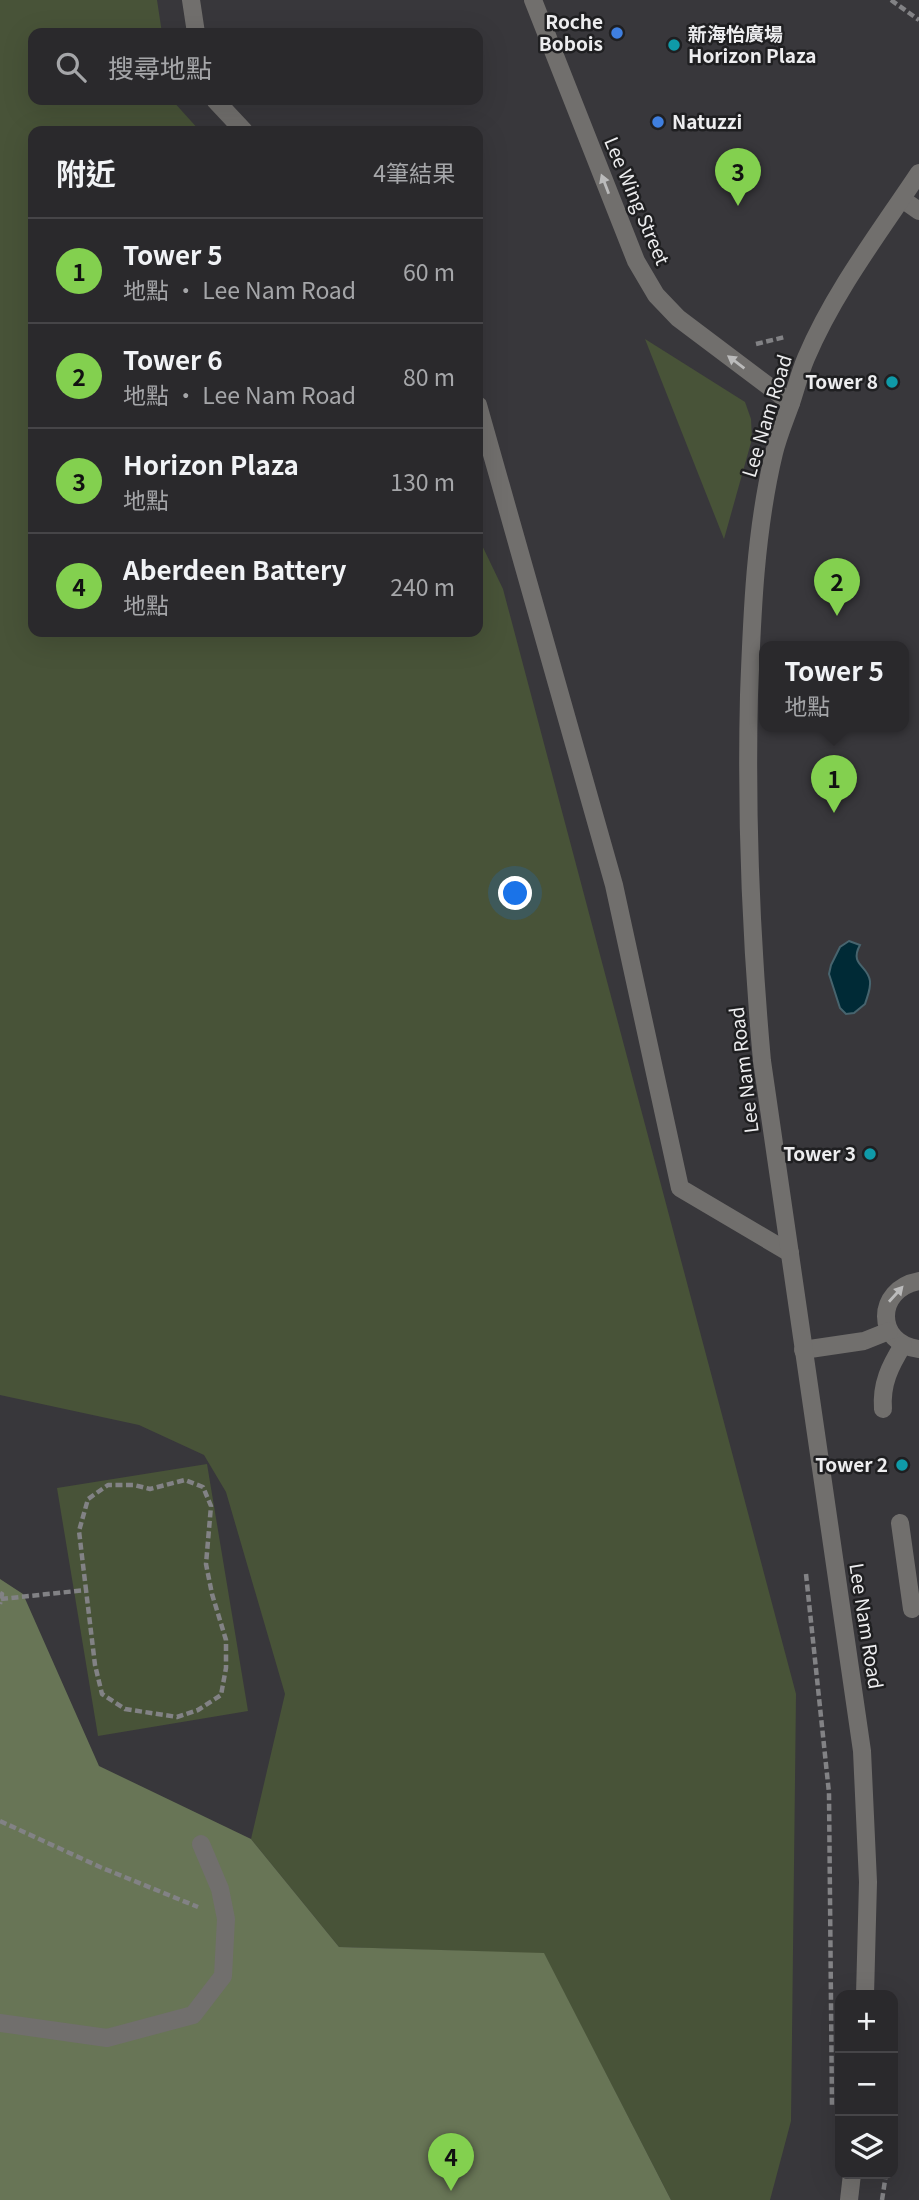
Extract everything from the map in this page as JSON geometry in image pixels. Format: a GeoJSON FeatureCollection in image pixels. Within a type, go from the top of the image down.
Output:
{"type":"FeatureCollection","features":[{"type":"Feature","properties":{"kind":"street"},"geometry":{"type":"LineString","coordinates":[[191,0],[195,28]]}},
{"type":"Feature","properties":{"kind":"street","name":"Lee Wing Street"},"geometry":{"type":"LineString","coordinates":[[533,0],[636,261],[656,295],[678,318],[791,403]]}},
{"type":"Feature","properties":{"kind":"street"},"geometry":{"type":"LineString","coordinates":[[220,105],[239,126]]}},
{"type":"Feature","properties":{"kind":"street","name":"Lee Nam Road"},"geometry":{"type":"LineString","coordinates":[[865,1990],[868,1882],[862,1751],[760,1048],[749,882],[748,754],[751,651],[764,499],[775,450],[804,360],[823,319],[919,173]]}},
{"type":"Feature","properties":{"kind":"street"},"geometry":{"type":"LineString","coordinates":[[902,199],[919,211]]}},
{"type":"Feature","properties":{"kind":"street"},"geometry":{"type":"LineString","coordinates":[[483,423],[614,885],[680,1188],[790,1253]]}},
{"type":"Feature","properties":{"kind":"street"},"geometry":{"type":"LineString","coordinates":[[883,1409],[884,1384],[888,1371],[911,1347],[895,1339],[889,1331],[886,1312],[893,1294],[900,1287],[919,1281]]}},
{"type":"Feature","properties":{"kind":"street"},"geometry":{"type":"LineString","coordinates":[[803,1350],[864,1341],[889,1331]]}},
{"type":"Feature","properties":{"kind":"street"},"geometry":{"type":"LineString","coordinates":[[900,1523],[912,1609]]}},
{"type":"Feature","properties":{"kind":"street"},"geometry":{"type":"LineString","coordinates":[[0,2023],[107,2038],[193,2015],[223,1976],[226,1919],[220,1889],[201,1844]]}},
{"type":"Feature","properties":{"kind":"street"},"geometry":{"type":"LineString","coordinates":[[849,2200],[851,2179]]}},
{"type":"Feature","properties":{"kind":"path"},"geometry":{"type":"LineString","coordinates":[[891,0],[919,20]]}},
{"type":"Feature","properties":{"kind":"path"},"geometry":{"type":"LineString","coordinates":[[750,344],[786,336],[791,331]]}},
{"type":"Feature","properties":{"kind":"path"},"geometry":{"type":"LineString","coordinates":[[185,1480],[203,1487],[211,1506],[206,1564],[226,1640],[226,1668],[221,1695],[198,1710],[177,1717],[125,1710],[102,1694],[95,1665],[86,1590],[79,1531],[88,1499],[108,1485],[134,1485],[150,1489],[185,1480]]}},
{"type":"Feature","properties":{"kind":"path"},"geometry":{"type":"LineString","coordinates":[[0,1599],[86,1590]]}},
{"type":"Feature","properties":{"kind":"path"},"geometry":{"type":"LineString","coordinates":[[0,1821],[100,1867],[226,1919]]}},
{"type":"Feature","properties":{"kind":"path"},"geometry":{"type":"LineString","coordinates":[[882,2200],[885,2179]]}},
{"type":"Feature","properties":{"kind":"green space"},"geometry":{"type":"Polygon","coordinates":[[[0,0],[157,0],[161,28],[28,28],[28,105],[177,105],[195,126],[28,126],[28,637],[483,637],[483,547],[503,589],[796,1694],[791,2121],[770,2200],[671,2200],[544,1954],[339,1947],[251,1839],[285,1694],[226,1492],[204,1455],[139,1425],[0,1395],[0,0]]]}},
{"type":"Feature","properties":{"kind":"green space"},"geometry":{"type":"Polygon","coordinates":[[[645,339],[745,402],[751,419],[752,439],[724,539],[645,339]]]}},
{"type":"Feature","properties":{"kind":"green space"},"geometry":{"type":"Polygon","coordinates":[[[207,1464],[248,1711],[98,1736],[57,1488],[207,1464]]]}},
{"type":"Feature","properties":{"kind":"green space"},"geometry":{"type":"Polygon","coordinates":[[[0,1579],[23,1594],[99,1766],[251,1839],[339,1947],[544,1953],[671,2200],[0,2200],[0,1579]]]}},
{"type":"Feature","properties":{"kind":"water"},"geometry":{"type":"Polygon","coordinates":[[[849,941],[860,945],[857,952],[858,961],[869,976],[870,984],[865,1004],[854,1013],[846,1014],[840,1008],[829,974],[840,947],[849,941]]]}},
{"type":"Feature","properties":{"kind":"place","name":"Roche Bobois"},"geometry":{"type":"Point","coordinates":[617,33]}},
{"type":"Feature","properties":{"kind":"place","name":"新海怡廣場 Horizon Plaza"},"geometry":{"type":"Point","coordinates":[674,45]}},
{"type":"Feature","properties":{"kind":"place","name":"Natuzzi"},"geometry":{"type":"Point","coordinates":[658,122]}},
{"type":"Feature","properties":{"kind":"place","name":"Horizon Plaza"},"geometry":{"type":"Point","coordinates":[738,206]}},
{"type":"Feature","properties":{"kind":"place","name":"Tower 8"},"geometry":{"type":"Point","coordinates":[892,382]}},
{"type":"Feature","properties":{"kind":"place","name":"Tower 6"},"geometry":{"type":"Point","coordinates":[837,616]}},
{"type":"Feature","properties":{"kind":"place","name":"Tower 5"},"geometry":{"type":"Point","coordinates":[834,813]}},
{"type":"Feature","properties":{"kind":"place","name":"Tower 3"},"geometry":{"type":"Point","coordinates":[870,1154]}},
{"type":"Feature","properties":{"kind":"place","name":"Tower 2"},"geometry":{"type":"Point","coordinates":[902,1465]}},
{"type":"Feature","properties":{"kind":"place","name":"Aberdeen Battery"},"geometry":{"type":"Point","coordinates":[451,2191]}}]}
